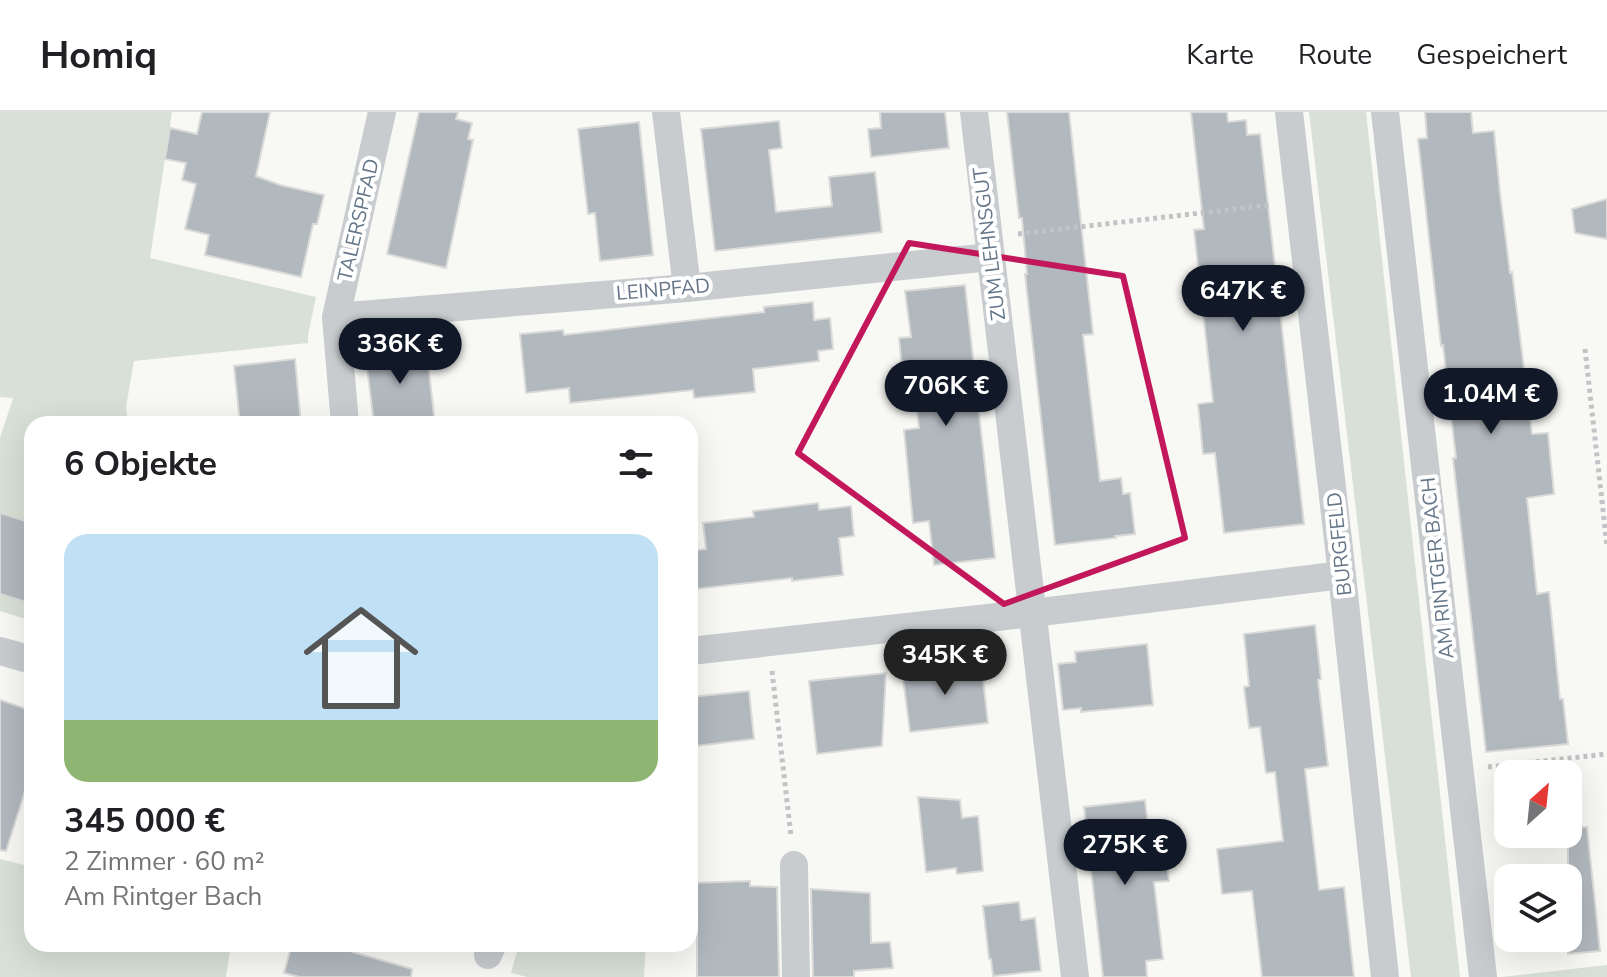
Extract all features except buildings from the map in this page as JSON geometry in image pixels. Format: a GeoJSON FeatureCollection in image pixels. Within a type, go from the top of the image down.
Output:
{"type":"FeatureCollection","features":[{"type":"Feature","properties":{"kind":"street","name":"TALERSPFAD"},"geometry":{"type":"LineString","coordinates":[[344,416],[336,317],[382,112]]}},
{"type":"Feature","properties":{"kind":"street"},"geometry":{"type":"LineString","coordinates":[[666,112],[687,288]]}},
{"type":"Feature","properties":{"kind":"street","name":"ZUM LEHNSGUT"},"geometry":{"type":"LineString","coordinates":[[974,112],[1075,977]]}},
{"type":"Feature","properties":{"kind":"street","name":"BURGFELD"},"geometry":{"type":"LineString","coordinates":[[1289,112],[1385,977]]}},
{"type":"Feature","properties":{"kind":"street","name":"AM RINTGER BACH"},"geometry":{"type":"LineString","coordinates":[[1385,112],[1483,977]]}},
{"type":"Feature","properties":{"kind":"street","name":"LEINPFAD"},"geometry":{"type":"LineString","coordinates":[[336,317],[687,288],[989,248]]}},
{"type":"Feature","properties":{"kind":"street"},"geometry":{"type":"LineString","coordinates":[[698,650],[1342,575]]}},
{"type":"Feature","properties":{"kind":"street"},"geometry":{"type":"LineString","coordinates":[[0,651],[24,658]]}},
{"type":"Feature","properties":{"kind":"street"},"geometry":{"type":"LineString","coordinates":[[794,865],[796,977]]}},
{"type":"Feature","properties":{"kind":"path"},"geometry":{"type":"LineString","coordinates":[[989,248],[1299,201]]}},
{"type":"Feature","properties":{"kind":"path"},"geometry":{"type":"LineString","coordinates":[[1585,349],[1607,546]]}},
{"type":"Feature","properties":{"kind":"path"},"geometry":{"type":"LineString","coordinates":[[769,642],[794,865]]}},
{"type":"Feature","properties":{"kind":"path"},"geometry":{"type":"LineString","coordinates":[[1459,770],[1607,754]]}},
{"type":"Feature","properties":{"kind":"highlighted area"},"geometry":{"type":"Polygon","coordinates":[[[909,243],[1123,276],[1185,538],[1004,604],[798,453],[909,243]]]}},
{"type":"Feature","properties":{"kind":"shaded area"},"geometry":{"type":"Polygon","coordinates":[[[0,112],[172,112],[150,258],[316,297],[308,343],[134,361],[127,416],[24,416],[24,618],[0,611],[0,438],[13,398],[0,397],[0,112]]]}},
{"type":"Feature","properties":{"kind":"shaded area"},"geometry":{"type":"Polygon","coordinates":[[[1309,112],[1366,112],[1460,977],[1411,977],[1309,112]]]}},
{"type":"Feature","properties":{"kind":"shaded area"},"geometry":{"type":"Polygon","coordinates":[[[0,859],[24,865],[24,952],[230,952],[226,977],[0,977],[0,859]]]}},
{"type":"Feature","properties":{"kind":"shaded area"},"geometry":{"type":"Polygon","coordinates":[[[517,952],[646,952],[644,977],[527,977],[511,973],[517,952]]]}},
{"type":"Feature","properties":{"kind":"shaded area"},"geometry":{"type":"Polygon","coordinates":[[[1607,965],[1607,977],[1501,977],[1607,965]]]}}]}
